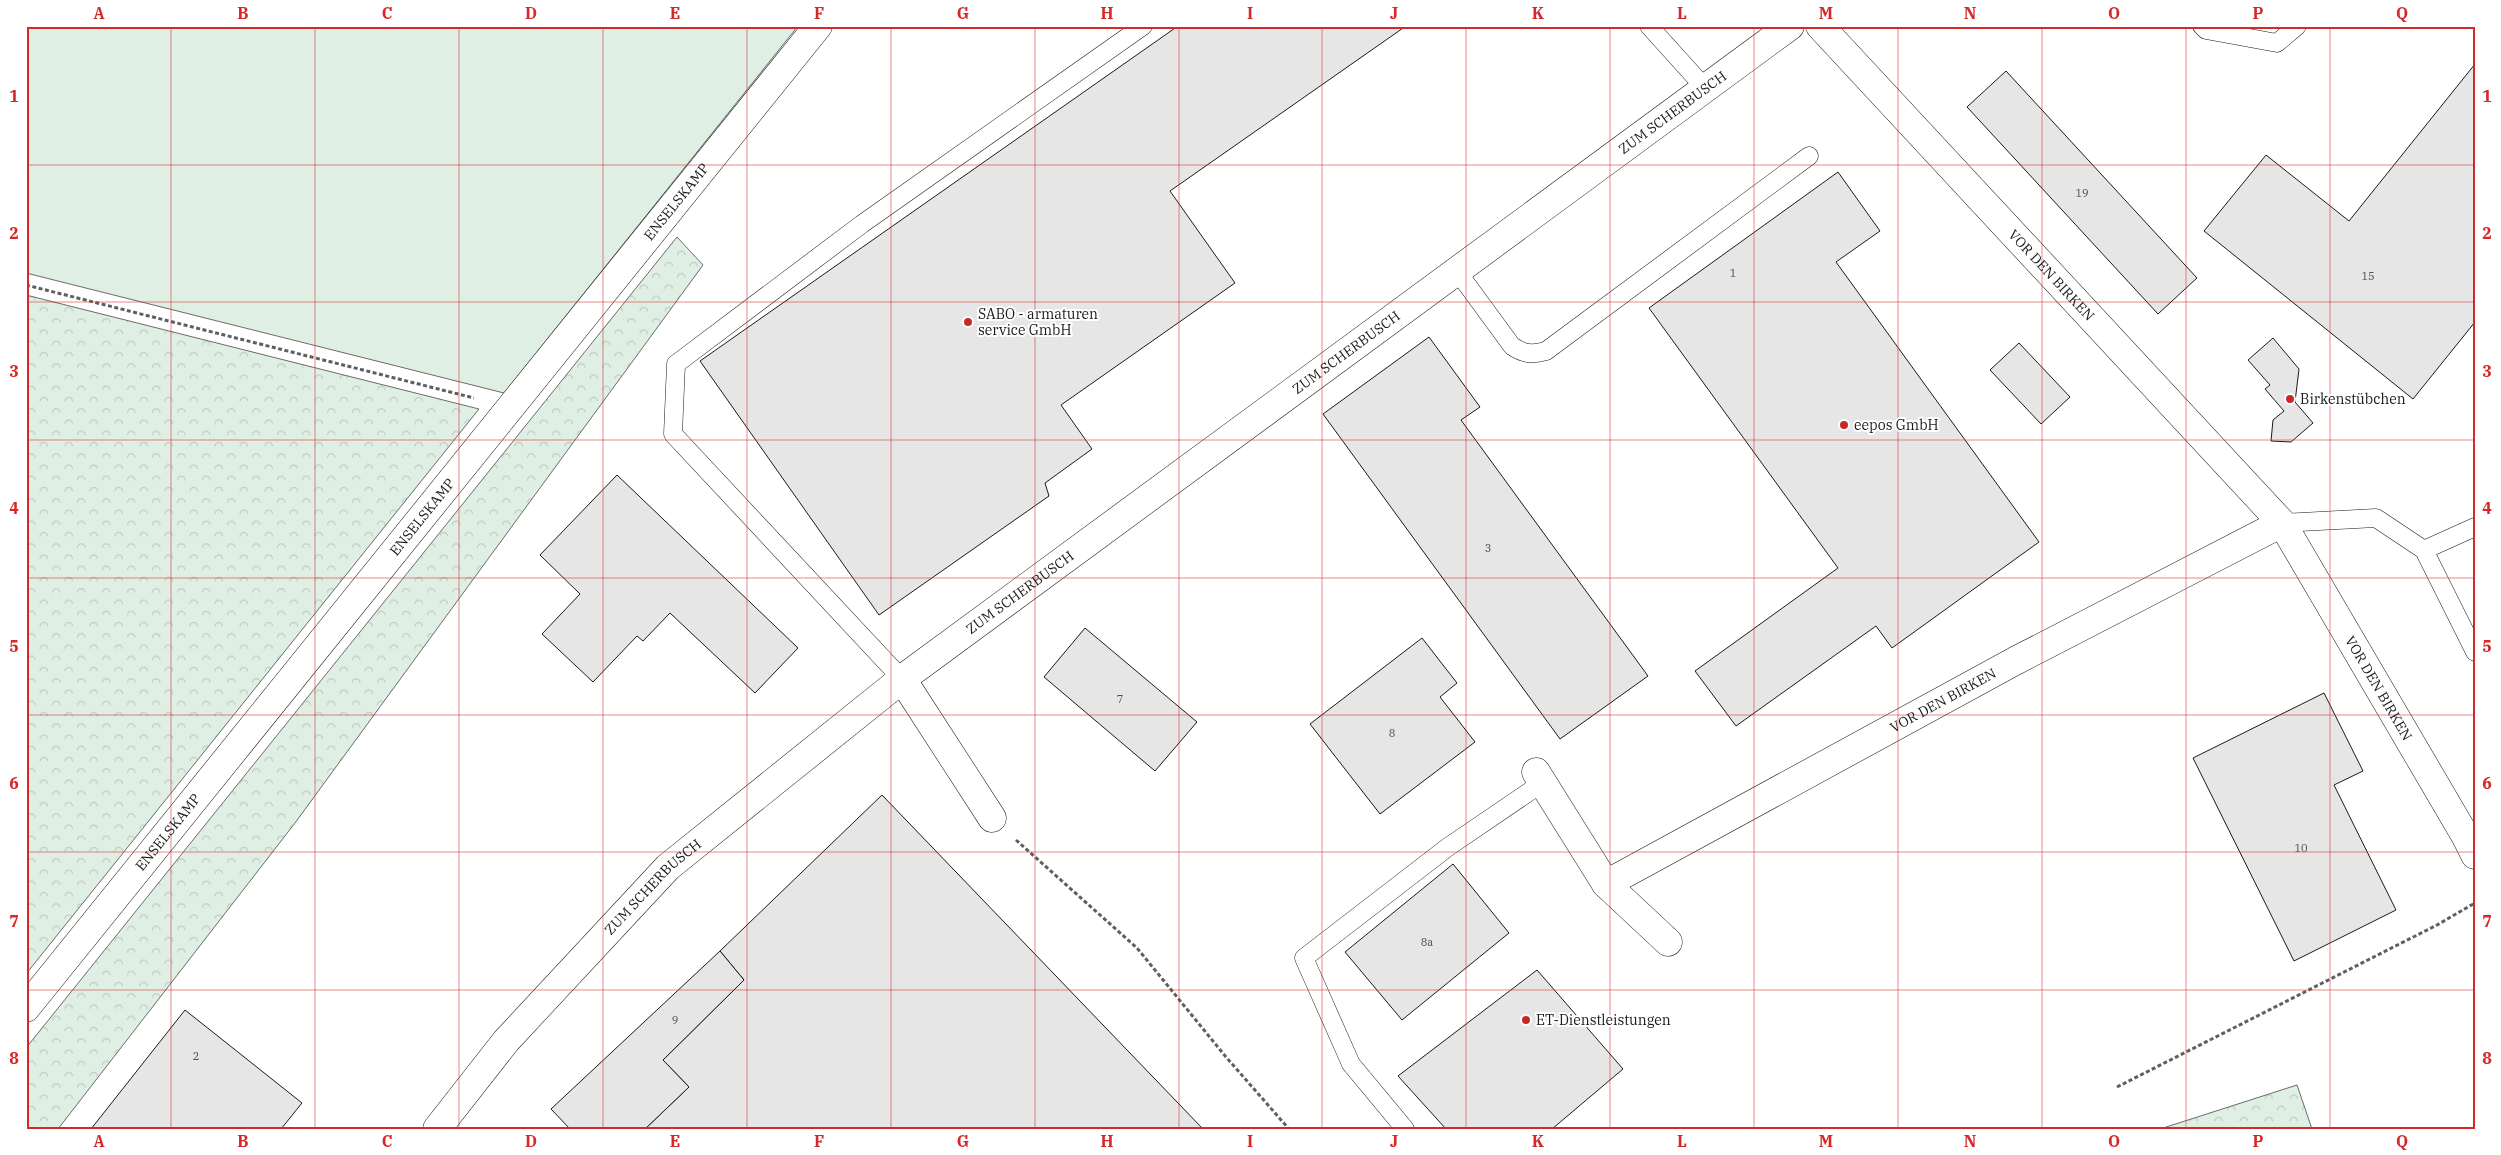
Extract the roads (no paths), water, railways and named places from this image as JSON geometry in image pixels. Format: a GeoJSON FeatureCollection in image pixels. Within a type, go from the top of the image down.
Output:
{"type":"FeatureCollection","features":[{"type":"Feature","properties":{"kind":"street","name":"ENSELSKAMP"},"geometry":{"type":"LineString","coordinates":[[26,1008],[359,592],[511,408],[818,26]]}},
{"type":"Feature","properties":{"kind":"street","name":"ZUM SCHERBUSCH"},"geometry":{"type":"LineString","coordinates":[[436,1129],[506,1042],[668,867],[902,679],[1790,26]]}},
{"type":"Feature","properties":{"kind":"street","name":"VOR DEN BIRKEN"},"geometry":{"type":"LineString","coordinates":[[1820,26],[2282,522],[2475,855]]}},
{"type":"Feature","properties":{"kind":"street","name":"VOR DEN BIRKEN"},"geometry":{"type":"LineString","coordinates":[[1606,884],[2007,666],[2282,522]]}},
{"type":"Feature","properties":{"kind":"street"},"geometry":{"type":"LineString","coordinates":[[902,679],[992,818]]}},
{"type":"Feature","properties":{"kind":"street"},"geometry":{"type":"LineString","coordinates":[[1539,778],[1606,884],[1668,942]]}},
{"type":"Feature","properties":{"kind":"lane"},"geometry":{"type":"LineString","coordinates":[[902,679],[673,434],[676,364],[862,224],[1143,26]]}},
{"type":"Feature","properties":{"kind":"lane"},"geometry":{"type":"LineString","coordinates":[[1649,26],[1705,88]]}},
{"type":"Feature","properties":{"kind":"lane"},"geometry":{"type":"LineString","coordinates":[[2202,26],[2206,30],[2277,43],[2297,26]]}},
{"type":"Feature","properties":{"kind":"lane"},"geometry":{"type":"LineString","coordinates":[[1456,271],[1512,346],[1523,353],[1534,355],[1546,352],[1809,156]]}},
{"type":"Feature","properties":{"kind":"lane"},"geometry":{"type":"LineString","coordinates":[[2282,522],[2376,518],[2424,550],[2475,652]]}},
{"type":"Feature","properties":{"kind":"lane"},"geometry":{"type":"LineString","coordinates":[[2424,550],[2475,527]]}},
{"type":"Feature","properties":{"kind":"lane"},"geometry":{"type":"LineString","coordinates":[[1405,1129],[1351,1064],[1304,958],[1539,778]]}},
{"type":"Feature","properties":{"kind":"place","name":"SABO - armaturen service GmbH"},"geometry":{"type":"Point","coordinates":[968,322]}},
{"type":"Feature","properties":{"kind":"place","name":"Birkenstübchen"},"geometry":{"type":"Point","coordinates":[2290,399]}},
{"type":"Feature","properties":{"kind":"place","name":"eepos GmbH"},"geometry":{"type":"Point","coordinates":[1844,425]}},
{"type":"Feature","properties":{"kind":"place","name":"ET-Dienstleistungen"},"geometry":{"type":"Point","coordinates":[1526,1020]}}]}
